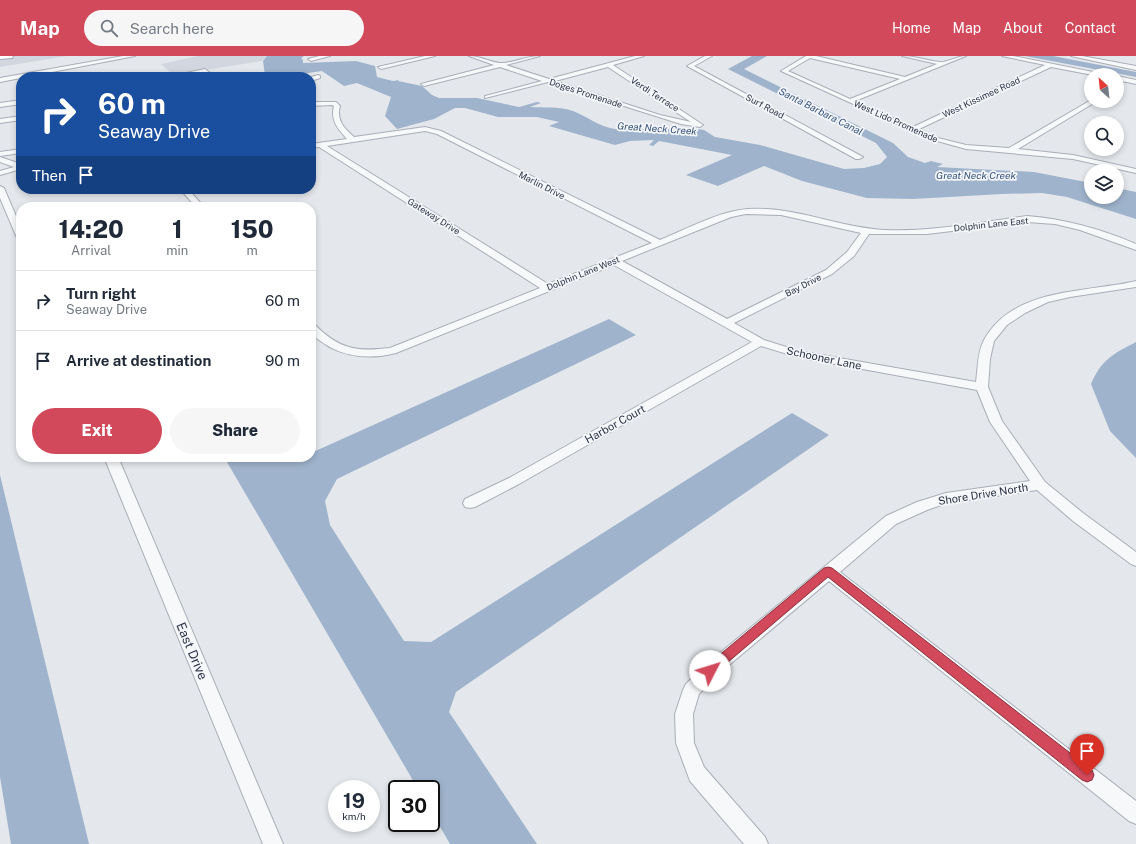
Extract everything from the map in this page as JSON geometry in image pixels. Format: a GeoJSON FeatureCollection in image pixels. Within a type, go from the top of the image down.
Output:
{"type":"FeatureCollection","features":[{"type":"Feature","properties":{"kind":"main road"},"geometry":{"type":"LineString","coordinates":[[0,58],[9,56]]}},
{"type":"Feature","properties":{"kind":"street"},"geometry":{"type":"LineString","coordinates":[[44,72],[132,56]]}},
{"type":"Feature","properties":{"kind":"street"},"geometry":{"type":"LineString","coordinates":[[312,59],[327,56]]}},
{"type":"Feature","properties":{"kind":"street"},"geometry":{"type":"LineString","coordinates":[[381,67],[432,56]]}},
{"type":"Feature","properties":{"kind":"street","name":"Doges Promenade"},"geometry":{"type":"LineString","coordinates":[[472,56],[669,119],[683,123],[700,125]]}},
{"type":"Feature","properties":{"kind":"street"},"geometry":{"type":"LineString","coordinates":[[424,84],[537,56]]}},
{"type":"Feature","properties":{"kind":"street"},"geometry":{"type":"LineString","coordinates":[[487,97],[641,56]]}},
{"type":"Feature","properties":{"kind":"street","name":"Surf Road"},"geometry":{"type":"LineString","coordinates":[[709,56],[690,66],[859,157]]}},
{"type":"Feature","properties":{"kind":"street"},"geometry":{"type":"LineString","coordinates":[[810,56],[907,79]]}},
{"type":"Feature","properties":{"kind":"street","name":"West Lido Promenade"},"geometry":{"type":"LineString","coordinates":[[810,56],[784,70],[932,138],[966,147],[1050,154],[1136,171]]}},
{"type":"Feature","properties":{"kind":"street"},"geometry":{"type":"LineString","coordinates":[[905,56],[943,64]]}},
{"type":"Feature","properties":{"kind":"street"},"geometry":{"type":"LineString","coordinates":[[850,101],[963,56]]}},
{"type":"Feature","properties":{"kind":"street"},"geometry":{"type":"LineString","coordinates":[[1005,56],[1084,72]]}},
{"type":"Feature","properties":{"kind":"street"},"geometry":{"type":"LineString","coordinates":[[1074,56],[1136,68]]}},
{"type":"Feature","properties":{"kind":"street","name":"Verdi Terrace"},"geometry":{"type":"LineString","coordinates":[[608,65],[700,125]]}},
{"type":"Feature","properties":{"kind":"street","name":"West Kissimee Road"},"geometry":{"type":"LineString","coordinates":[[912,130],[1050,65]]}},
{"type":"Feature","properties":{"kind":"street"},"geometry":{"type":"LineString","coordinates":[[0,80],[16,77]]}},
{"type":"Feature","properties":{"kind":"street"},"geometry":{"type":"LineString","coordinates":[[1124,79],[1136,82]]}},
{"type":"Feature","properties":{"kind":"street"},"geometry":{"type":"LineString","coordinates":[[1124,83],[1129,80]]}},
{"type":"Feature","properties":{"kind":"street"},"geometry":{"type":"LineString","coordinates":[[0,106],[16,103]]}},
{"type":"Feature","properties":{"kind":"street"},"geometry":{"type":"LineString","coordinates":[[316,104],[334,103],[337,106],[335,117],[337,123],[353,140]]}},
{"type":"Feature","properties":{"kind":"street"},"geometry":{"type":"LineString","coordinates":[[1009,151],[1084,107]]}},
{"type":"Feature","properties":{"kind":"street"},"geometry":{"type":"LineString","coordinates":[[0,121],[16,119]]}},
{"type":"Feature","properties":{"kind":"street","name":"Marlin Drive"},"geometry":{"type":"LineString","coordinates":[[353,140],[425,129],[438,132],[659,243]]}},
{"type":"Feature","properties":{"kind":"street"},"geometry":{"type":"LineString","coordinates":[[316,146],[353,140]]}},
{"type":"Feature","properties":{"kind":"street","name":"Gateway Drive"},"geometry":{"type":"LineString","coordinates":[[321,145],[547,288]]}},
{"type":"Feature","properties":{"kind":"street"},"geometry":{"type":"LineString","coordinates":[[0,159],[16,153]]}},
{"type":"Feature","properties":{"kind":"street"},"geometry":{"type":"LineString","coordinates":[[0,159],[16,165]]}},
{"type":"Feature","properties":{"kind":"street"},"geometry":{"type":"LineString","coordinates":[[1127,169],[1136,162]]}},
{"type":"Feature","properties":{"kind":"street"},"geometry":{"type":"LineString","coordinates":[[0,173],[16,168]]}},
{"type":"Feature","properties":{"kind":"street"},"geometry":{"type":"LineString","coordinates":[[0,188],[16,226]]}},
{"type":"Feature","properties":{"kind":"street"},"geometry":{"type":"LineString","coordinates":[[188,194],[196,202]]}},
{"type":"Feature","properties":{"kind":"street","name":"Dolphin Lane West"},"geometry":{"type":"LineString","coordinates":[[316,333],[320,338],[332,346],[349,353],[370,354],[392,351],[416,343],[547,288],[742,211],[776,211],[866,231]]}},
{"type":"Feature","properties":{"kind":"street","name":"Dolphin Lane East"},"geometry":{"type":"LineString","coordinates":[[866,231],[900,233],[928,232],[1016,220],[1043,219],[1079,226],[1136,247]]}},
{"type":"Feature","properties":{"kind":"street","name":"Bay Drive"},"geometry":{"type":"LineString","coordinates":[[728,323],[844,263],[852,254],[866,231]]}},
{"type":"Feature","properties":{"kind":"street","name":"Schooner Lane"},"geometry":{"type":"LineString","coordinates":[[615,261],[760,342],[797,354],[982,387]]}},
{"type":"Feature","properties":{"kind":"street"},"geometry":{"type":"LineString","coordinates":[[1136,284],[1124,288],[1070,294],[1045,300],[1021,311],[1003,323],[989,341],[984,359],[982,387],[996,422],[1040,485],[1078,517],[1136,560]]}},
{"type":"Feature","properties":{"kind":"street","name":"Harbor Court"},"geometry":{"type":"LineString","coordinates":[[470,503],[521,477],[760,342]]}},
{"type":"Feature","properties":{"kind":"street","name":"East Drive"},"geometry":{"type":"LineString","coordinates":[[113,462],[273,844]]}},
{"type":"Feature","properties":{"kind":"street","name":"Shore Drive North"},"geometry":{"type":"LineString","coordinates":[[758,844],[697,774],[685,744],[684,714],[692,690],[710,671],[891,520],[922,506],[946,498],[1040,485]]}},
{"type":"Feature","properties":{"kind":"street"},"geometry":{"type":"LineString","coordinates":[[828,571],[1136,814]]}},
{"type":"Feature","properties":{"kind":"shaded area"},"geometry":{"type":"Polygon","coordinates":[[[0,56],[67,56],[0,67],[0,56]]]}},
{"type":"Feature","properties":{"kind":"shaded area"},"geometry":{"type":"Polygon","coordinates":[[[198,56],[267,56],[262,61],[192,72],[170,72],[161,64],[198,56]]]}},
{"type":"Feature","properties":{"kind":"water"},"geometry":{"type":"Polygon","coordinates":[[[267,56],[304,56],[301,58],[303,63],[356,61],[375,66],[377,77],[393,81],[399,80],[398,81],[422,86],[432,95],[439,98],[477,98],[519,107],[537,102],[541,103],[530,107],[568,109],[598,124],[615,129],[633,130],[677,128],[686,130],[691,128],[704,130],[715,137],[760,145],[844,169],[864,168],[880,164],[887,157],[876,143],[728,69],[752,56],[767,56],[744,69],[893,143],[908,157],[925,163],[931,161],[943,164],[937,167],[1034,172],[1084,182],[1084,202],[1067,197],[1042,193],[913,199],[867,198],[802,181],[764,166],[718,186],[686,175],[732,155],[659,141],[653,146],[649,145],[654,140],[630,141],[615,145],[549,126],[559,122],[537,117],[498,117],[465,108],[455,108],[434,119],[397,129],[385,116],[391,97],[357,83],[344,86],[322,71],[264,72],[263,61],[267,56]]]}},
{"type":"Feature","properties":{"kind":"water"},"geometry":{"type":"Polygon","coordinates":[[[1025,56],[1053,56],[1115,68],[1088,68],[1025,56]]]}},
{"type":"Feature","properties":{"kind":"water"},"geometry":{"type":"Polygon","coordinates":[[[1124,70],[1136,72],[1136,77],[1124,75],[1124,70]]]}},
{"type":"Feature","properties":{"kind":"water"},"geometry":{"type":"Polygon","coordinates":[[[1124,189],[1136,192],[1136,219],[1089,204],[1124,204],[1124,189]]]}},
{"type":"Feature","properties":{"kind":"water"},"geometry":{"type":"Polygon","coordinates":[[[609,319],[636,335],[337,479],[325,501],[330,525],[404,641],[431,642],[792,413],[829,435],[456,692],[449,712],[537,844],[450,844],[440,827],[440,780],[413,780],[227,462],[316,462],[316,451],[609,319]]]}},
{"type":"Feature","properties":{"kind":"water"},"geometry":{"type":"Polygon","coordinates":[[[1136,342],[1136,458],[1110,431],[1091,384],[1099,369],[1109,358],[1136,342]]]}},
{"type":"Feature","properties":{"kind":"water"},"geometry":{"type":"Polygon","coordinates":[[[0,475],[89,844],[11,844],[0,777],[0,475]]]}},
{"type":"Feature","properties":{"kind":"route"},"geometry":{"type":"LineString","coordinates":[[710,671],[828,571],[1087,775]]}},
{"type":"Feature","properties":{"kind":"water label","name":"Santa Barbara Canal"},"geometry":{"type":"Point","coordinates":[821,111]}},
{"type":"Feature","properties":{"kind":"water label","name":"Great Neck Creek"},"geometry":{"type":"Point","coordinates":[657,128]}},
{"type":"Feature","properties":{"kind":"water label","name":"Great Neck Creek"},"geometry":{"type":"Point","coordinates":[976,175]}}]}
